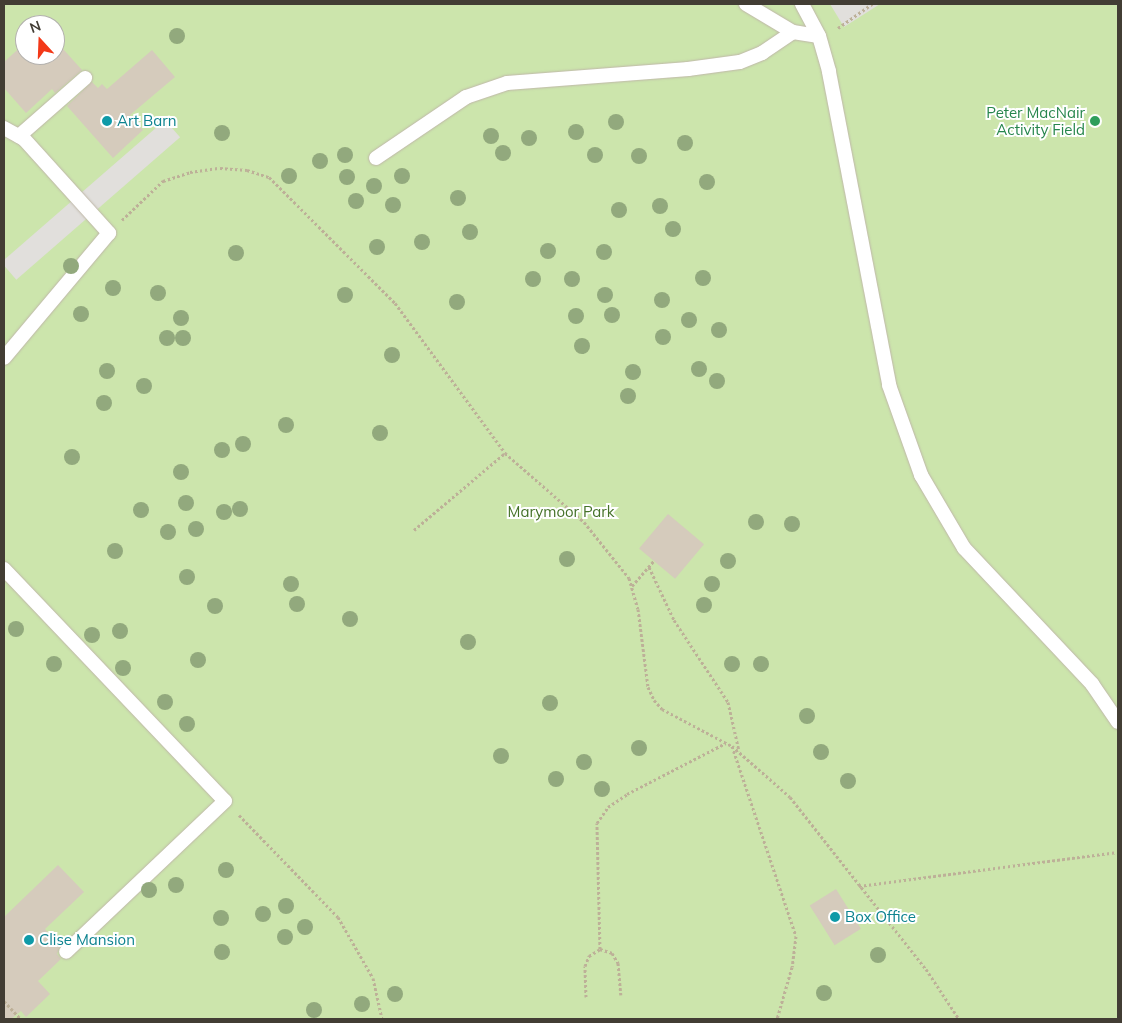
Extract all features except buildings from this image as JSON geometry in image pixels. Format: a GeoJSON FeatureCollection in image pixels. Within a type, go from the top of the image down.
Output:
{"type":"FeatureCollection","features":[{"type":"Feature","properties":{"kind":"lane"},"geometry":{"type":"LineString","coordinates":[[746,4],[793,32],[820,38]]}},
{"type":"Feature","properties":{"kind":"lane"},"geometry":{"type":"LineString","coordinates":[[802,4],[820,38],[829,72],[888,385],[921,475],[964,548],[1092,684],[1118,722]]}},
{"type":"Feature","properties":{"kind":"lane"},"geometry":{"type":"LineString","coordinates":[[376,158],[466,97],[507,83],[688,69],[740,62],[762,54],[793,32]]}},
{"type":"Feature","properties":{"kind":"lane"},"geometry":{"type":"LineString","coordinates":[[18,136],[86,78]]}},
{"type":"Feature","properties":{"kind":"lane"},"geometry":{"type":"LineString","coordinates":[[4,128],[18,136],[109,233],[4,358]]}},
{"type":"Feature","properties":{"kind":"lane"},"geometry":{"type":"LineString","coordinates":[[4,569],[224,801],[66,952]]}},
{"type":"Feature","properties":{"kind":"path"},"geometry":{"type":"LineString","coordinates":[[820,38],[872,4]]}},
{"type":"Feature","properties":{"kind":"path"},"geometry":{"type":"LineString","coordinates":[[109,233],[163,181],[190,172],[220,168],[247,170],[269,177],[395,303],[505,453],[584,522],[629,578],[638,609],[648,687],[654,700],[662,709],[732,746],[790,797],[858,887],[926,969],[959,1019]]}},
{"type":"Feature","properties":{"kind":"path"},"geometry":{"type":"LineString","coordinates":[[414,530],[505,453]]}},
{"type":"Feature","properties":{"kind":"path"},"geometry":{"type":"LineString","coordinates":[[632,586],[654,561]]}},
{"type":"Feature","properties":{"kind":"path"},"geometry":{"type":"LineString","coordinates":[[649,567],[674,620],[728,702],[739,752]]}},
{"type":"Feature","properties":{"kind":"path"},"geometry":{"type":"LineString","coordinates":[[600,948],[597,823],[608,807],[627,794],[726,743]]}},
{"type":"Feature","properties":{"kind":"path"},"geometry":{"type":"LineString","coordinates":[[732,746],[796,936],[792,967],[777,1019]]}},
{"type":"Feature","properties":{"kind":"path"},"geometry":{"type":"LineString","coordinates":[[224,801],[338,917],[372,978],[382,1019]]}},
{"type":"Feature","properties":{"kind":"path"},"geometry":{"type":"LineString","coordinates":[[858,887],[1118,852]]}},
{"type":"Feature","properties":{"kind":"path"},"geometry":{"type":"LineString","coordinates":[[600,948],[612,953],[618,963],[621,995]]}},
{"type":"Feature","properties":{"kind":"path"},"geometry":{"type":"LineString","coordinates":[[586,997],[585,966],[589,956],[600,948]]}},
{"type":"Feature","properties":{"kind":"path"},"geometry":{"type":"LineString","coordinates":[[4,1001],[21,1019]]}},
{"type":"Feature","properties":{"kind":"green space","name":"Marymoor Park"},"geometry":{"type":"Polygon","coordinates":[[[4,4],[1118,4],[1118,1019],[4,1019],[4,4]]]}},
{"type":"Feature","properties":{"kind":"shaded area"},"geometry":{"type":"Polygon","coordinates":[[[830,4],[880,4],[844,27],[830,4]]]}},
{"type":"Feature","properties":{"kind":"shaded area"},"geometry":{"type":"Polygon","coordinates":[[[165,120],[180,137],[16,280],[4,266],[4,260],[165,120]]]}},
{"type":"Feature","properties":{"kind":"place","name":"Art Barn"},"geometry":{"type":"Point","coordinates":[107,121]}},
{"type":"Feature","properties":{"kind":"place","name":"Peter MacNair Activity Field"},"geometry":{"type":"Point","coordinates":[1095,121]}},
{"type":"Feature","properties":{"kind":"place","name":"Box Office"},"geometry":{"type":"Point","coordinates":[835,917]}},
{"type":"Feature","properties":{"kind":"place","name":"Clise Mansion"},"geometry":{"type":"Point","coordinates":[29,940]}}]}
